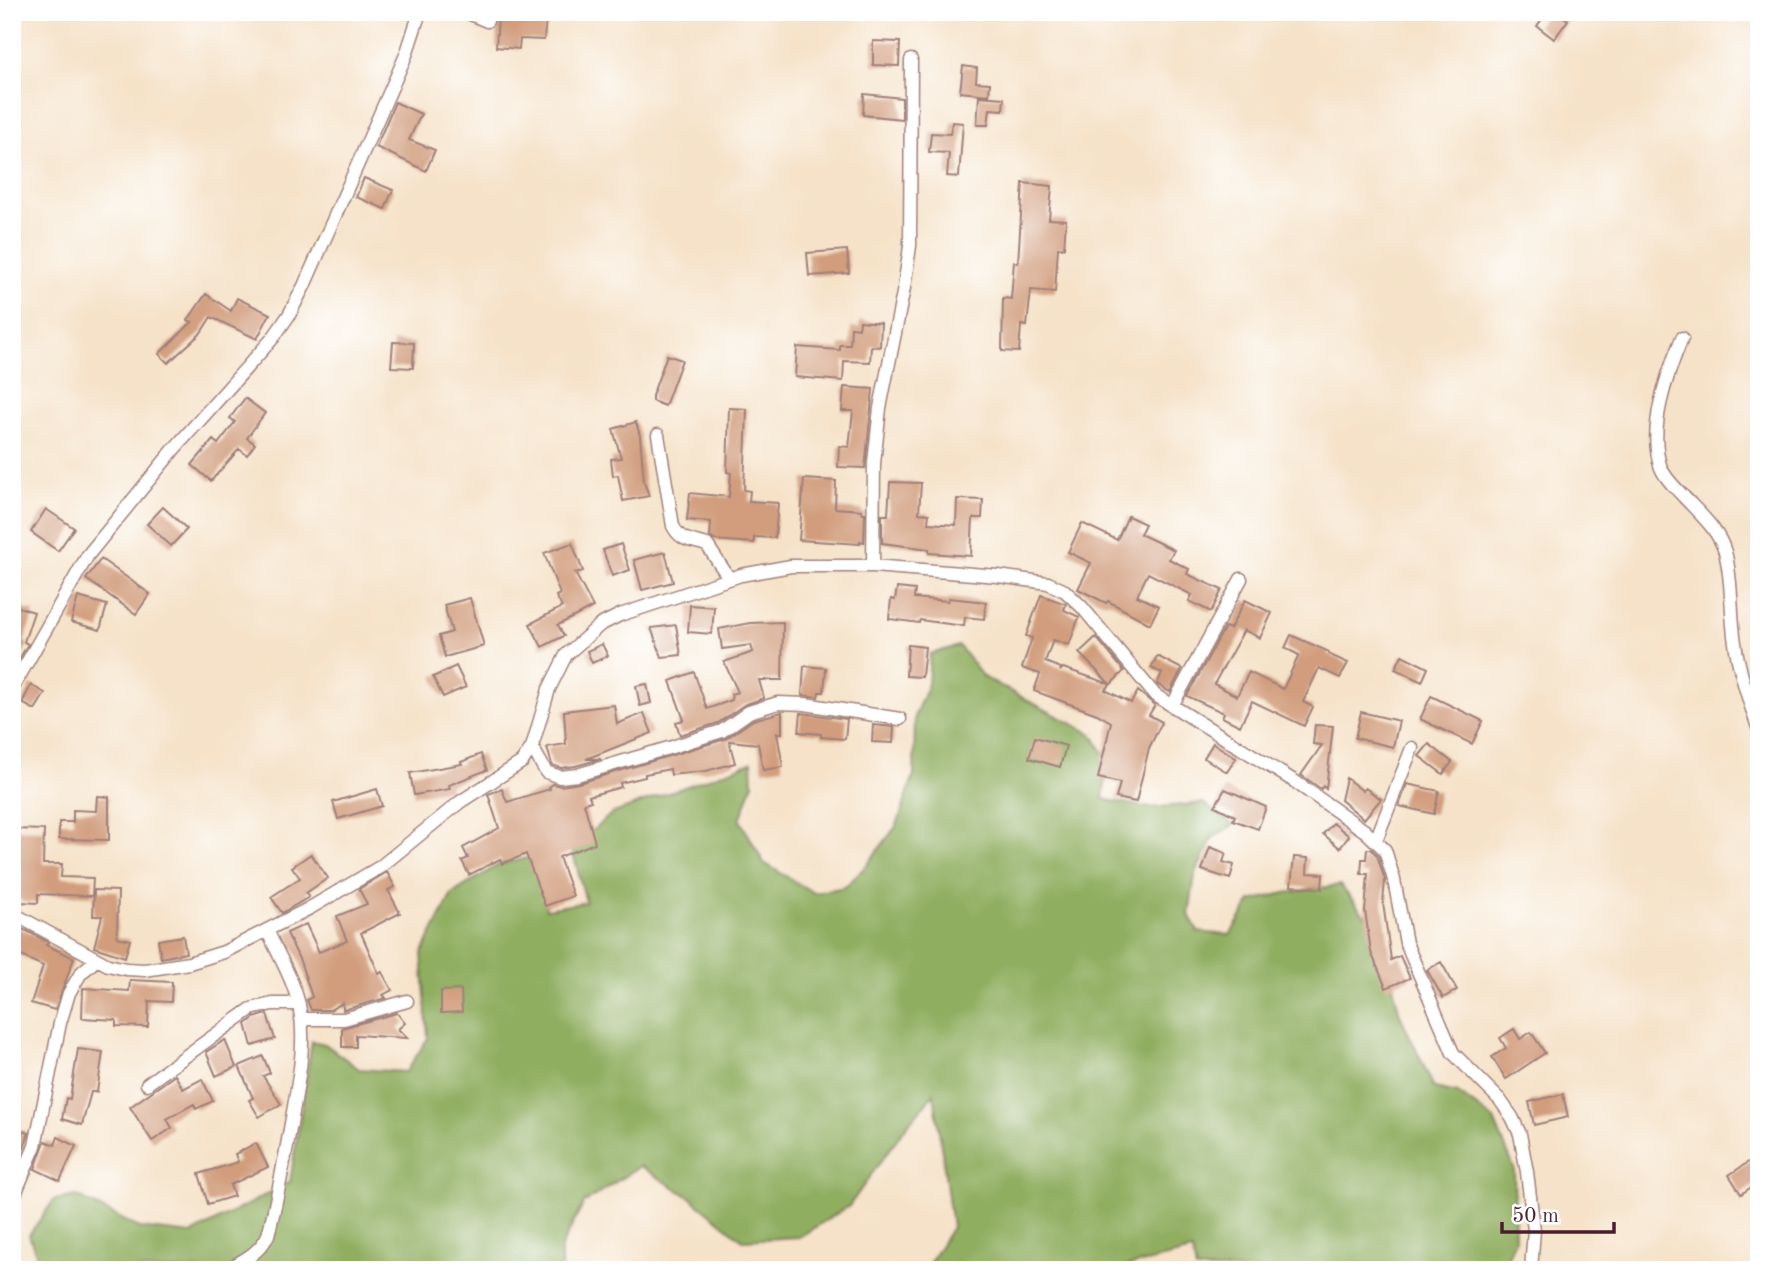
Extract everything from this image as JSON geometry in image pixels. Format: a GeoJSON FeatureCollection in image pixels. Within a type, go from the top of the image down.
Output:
{"type":"FeatureCollection","features":[{"type":"Feature","properties":{"kind":"street"},"geometry":{"type":"LineString","coordinates":[[12,689],[88,555],[175,448],[257,357],[289,315],[406,55],[420,12]]}},
{"type":"Feature","properties":{"kind":"street"},"geometry":{"type":"LineString","coordinates":[[466,12],[488,21]]}},
{"type":"Feature","properties":{"kind":"street"},"geometry":{"type":"LineString","coordinates":[[873,566],[874,463],[878,422],[909,246],[911,60]]}},
{"type":"Feature","properties":{"kind":"street"},"geometry":{"type":"LineString","coordinates":[[1682,338],[1661,397],[1658,433],[1660,461],[1669,481],[1712,525],[1724,549],[1731,584],[1735,644],[1759,730]]}},
{"type":"Feature","properties":{"kind":"street"},"geometry":{"type":"LineString","coordinates":[[658,435],[673,526],[678,535],[686,541],[707,545],[729,578]]}},
{"type":"Feature","properties":{"kind":"street"},"geometry":{"type":"LineString","coordinates":[[12,914],[97,959],[126,969],[162,968],[224,952],[310,908],[380,867],[460,802],[522,762],[532,747],[549,690],[566,655],[600,625],[620,615],[729,578],[766,568],[873,566],[998,576],[1056,586],[1083,607],[1149,689],[1294,781],[1376,840],[1388,858],[1406,943],[1453,1053],[1500,1100],[1517,1126],[1527,1172],[1534,1230],[1531,1270]]}},
{"type":"Feature","properties":{"kind":"street"},"geometry":{"type":"LineString","coordinates":[[1172,706],[1241,579]]}},
{"type":"Feature","properties":{"kind":"street"},"geometry":{"type":"LineString","coordinates":[[532,747],[546,772],[567,776],[722,731],[749,712],[766,705],[805,704],[900,719]]}},
{"type":"Feature","properties":{"kind":"street"},"geometry":{"type":"LineString","coordinates":[[1376,840],[1412,748]]}},
{"type":"Feature","properties":{"kind":"street"},"geometry":{"type":"LineString","coordinates":[[226,1270],[256,1252],[265,1243],[268,1235],[298,1077],[301,1019],[299,1004],[267,930]]}},
{"type":"Feature","properties":{"kind":"street"},"geometry":{"type":"LineString","coordinates":[[12,1200],[35,1146],[60,1023],[69,993],[81,973],[97,959]]}},
{"type":"Feature","properties":{"kind":"street"},"geometry":{"type":"LineString","coordinates":[[301,1019],[344,1019],[407,1001]]}},
{"type":"Feature","properties":{"kind":"street"},"geometry":{"type":"LineString","coordinates":[[148,1084],[251,1009],[272,1004],[299,1004]]}},
{"type":"Feature","properties":{"kind":"green space"},"geometry":{"type":"Polygon","coordinates":[[[959,646],[983,677],[1092,734],[1108,760],[1103,799],[1150,808],[1203,803],[1233,825],[1212,838],[1195,875],[1189,915],[1198,932],[1230,935],[1251,901],[1340,885],[1381,935],[1400,1015],[1434,1088],[1458,1093],[1494,1120],[1514,1168],[1515,1239],[1503,1270],[1196,1270],[1192,1251],[1113,1270],[925,1270],[952,1227],[934,1093],[901,1133],[849,1206],[799,1237],[743,1240],[691,1198],[640,1166],[584,1203],[561,1247],[561,1270],[42,1270],[29,1235],[54,1200],[77,1196],[139,1228],[192,1234],[290,1182],[312,1041],[325,1044],[359,1069],[406,1072],[428,1038],[422,954],[452,894],[498,865],[536,856],[546,909],[586,902],[572,849],[611,814],[752,762],[753,783],[740,820],[764,863],[814,893],[845,887],[866,866],[897,825],[914,775],[915,715],[928,684],[930,654],[959,646]]]}},
{"type":"Feature","properties":{"kind":"building"},"geometry":{"type":"Polygon","coordinates":[[[1547,12],[1557,12],[1568,20],[1554,39],[1537,26],[1547,12]]]}},
{"type":"Feature","properties":{"kind":"building"},"geometry":{"type":"Polygon","coordinates":[[[498,16],[546,19],[544,40],[520,39],[519,49],[496,47],[498,16]]]}},
{"type":"Feature","properties":{"kind":"building"},"geometry":{"type":"Polygon","coordinates":[[[873,41],[900,42],[899,66],[873,65],[873,41]]]}},
{"type":"Feature","properties":{"kind":"building"},"geometry":{"type":"Polygon","coordinates":[[[963,66],[977,68],[976,82],[990,83],[989,95],[960,92],[963,66]]]}},
{"type":"Feature","properties":{"kind":"building"},"geometry":{"type":"Polygon","coordinates":[[[864,94],[902,98],[902,119],[863,115],[864,94]]]}},
{"type":"Feature","properties":{"kind":"building"},"geometry":{"type":"Polygon","coordinates":[[[979,96],[1004,98],[1003,110],[990,109],[988,125],[977,125],[979,96]]]}},
{"type":"Feature","properties":{"kind":"building"},"geometry":{"type":"Polygon","coordinates":[[[395,102],[421,114],[409,140],[435,150],[426,171],[376,147],[395,102]]]}},
{"type":"Feature","properties":{"kind":"building"},"geometry":{"type":"Polygon","coordinates":[[[952,122],[963,123],[959,177],[947,176],[949,153],[929,152],[931,133],[950,134],[952,122]]]}},
{"type":"Feature","properties":{"kind":"building"},"geometry":{"type":"Polygon","coordinates":[[[364,178],[393,190],[385,209],[356,197],[364,178]]]}},
{"type":"Feature","properties":{"kind":"building"},"geometry":{"type":"Polygon","coordinates":[[[1023,183],[1052,186],[1049,219],[1066,220],[1064,248],[1058,248],[1055,292],[1031,290],[1027,326],[1021,325],[1019,352],[1002,351],[1003,298],[1011,299],[1014,262],[1018,263],[1023,183]]]}},
{"type":"Feature","properties":{"kind":"building"},"geometry":{"type":"Polygon","coordinates":[[[847,250],[849,273],[809,276],[807,253],[847,250]]]}},
{"type":"Feature","properties":{"kind":"building"},"geometry":{"type":"Polygon","coordinates":[[[206,294],[231,311],[237,298],[270,314],[257,339],[211,317],[200,334],[168,363],[159,354],[192,322],[188,320],[206,294]]]}},
{"type":"Feature","properties":{"kind":"building"},"geometry":{"type":"Polygon","coordinates":[[[860,321],[881,323],[880,347],[871,346],[870,362],[844,361],[843,381],[795,377],[797,347],[840,350],[840,345],[850,345],[851,327],[859,328],[860,321]]]}},
{"type":"Feature","properties":{"kind":"building"},"geometry":{"type":"Polygon","coordinates":[[[393,342],[414,343],[413,368],[391,367],[393,342]]]}},
{"type":"Feature","properties":{"kind":"building"},"geometry":{"type":"Polygon","coordinates":[[[667,355],[682,360],[665,406],[652,401],[652,396],[667,355]]]}},
{"type":"Feature","properties":{"kind":"building"},"geometry":{"type":"Polygon","coordinates":[[[844,387],[873,389],[865,468],[838,467],[839,446],[849,447],[853,411],[842,411],[844,387]]]}},
{"type":"Feature","properties":{"kind":"building"},"geometry":{"type":"Polygon","coordinates":[[[245,398],[265,413],[247,438],[255,444],[247,455],[239,449],[211,481],[192,465],[213,440],[218,444],[235,422],[230,418],[245,398]]]}},
{"type":"Feature","properties":{"kind":"building"},"geometry":{"type":"Polygon","coordinates":[[[729,408],[747,409],[744,490],[750,491],[749,501],[778,503],[775,538],[754,537],[754,543],[714,540],[710,537],[711,522],[687,520],[690,493],[729,497],[729,408]]]}},
{"type":"Feature","properties":{"kind":"building"},"geometry":{"type":"Polygon","coordinates":[[[636,422],[640,436],[644,482],[649,496],[623,501],[618,475],[613,476],[611,459],[621,458],[613,429],[636,422]]]}},
{"type":"Feature","properties":{"kind":"building"},"geometry":{"type":"Polygon","coordinates":[[[804,479],[836,481],[835,508],[862,510],[862,513],[865,513],[864,542],[860,541],[860,544],[799,540],[804,479]]]}},
{"type":"Feature","properties":{"kind":"building"},"geometry":{"type":"Polygon","coordinates":[[[890,482],[921,483],[919,513],[929,514],[928,523],[956,525],[957,499],[983,500],[982,518],[973,518],[971,556],[929,553],[929,549],[882,543],[882,515],[888,515],[890,482]]]}},
{"type":"Feature","properties":{"kind":"building"},"geometry":{"type":"Polygon","coordinates":[[[163,507],[187,529],[171,546],[147,524],[163,507]]]}},
{"type":"Feature","properties":{"kind":"building"},"geometry":{"type":"Polygon","coordinates":[[[46,509],[74,528],[58,551],[31,532],[46,509]]]}},
{"type":"Feature","properties":{"kind":"building"},"geometry":{"type":"Polygon","coordinates":[[[1128,516],[1145,524],[1140,534],[1174,550],[1169,559],[1189,569],[1187,574],[1222,590],[1211,612],[1189,601],[1192,595],[1148,573],[1137,596],[1159,606],[1150,624],[1108,601],[1106,603],[1078,589],[1091,563],[1068,552],[1082,523],[1117,540],[1128,516]]]}},
{"type":"Feature","properties":{"kind":"building"},"geometry":{"type":"Polygon","coordinates":[[[572,543],[583,571],[575,573],[593,607],[558,625],[564,636],[542,647],[530,624],[562,607],[556,596],[560,594],[544,553],[572,543]]]}},
{"type":"Feature","properties":{"kind":"building"},"geometry":{"type":"Polygon","coordinates":[[[621,544],[630,570],[612,576],[603,550],[621,544]]]}},
{"type":"Feature","properties":{"kind":"building"},"geometry":{"type":"Polygon","coordinates":[[[665,552],[673,582],[642,590],[634,560],[665,552]]]}},
{"type":"Feature","properties":{"kind":"building"},"geometry":{"type":"Polygon","coordinates":[[[101,559],[150,594],[136,614],[86,579],[101,559]]]}},
{"type":"Feature","properties":{"kind":"building"},"geometry":{"type":"Polygon","coordinates":[[[897,588],[915,590],[914,598],[986,602],[984,619],[965,617],[964,626],[889,619],[891,599],[895,600],[897,588]]]}},
{"type":"Feature","properties":{"kind":"building"},"geometry":{"type":"Polygon","coordinates":[[[1041,595],[1066,604],[1064,610],[1079,617],[1069,645],[1053,640],[1045,662],[1061,668],[1060,671],[1063,668],[1110,684],[1079,653],[1096,637],[1124,671],[1105,690],[1131,703],[1138,691],[1155,705],[1149,715],[1162,722],[1149,748],[1136,802],[1116,798],[1120,783],[1098,778],[1111,722],[1097,714],[1034,691],[1040,674],[1022,668],[1032,638],[1026,636],[1041,595]]]}},
{"type":"Feature","properties":{"kind":"building"},"geometry":{"type":"Polygon","coordinates":[[[78,597],[107,605],[100,630],[71,622],[78,597]]]}},
{"type":"Feature","properties":{"kind":"building"},"geometry":{"type":"Polygon","coordinates":[[[470,598],[484,646],[445,657],[439,636],[452,632],[444,605],[470,598]]]}},
{"type":"Feature","properties":{"kind":"building"},"geometry":{"type":"Polygon","coordinates":[[[1245,600],[1272,613],[1260,638],[1244,630],[1214,684],[1237,696],[1249,672],[1283,689],[1299,655],[1285,648],[1291,635],[1348,663],[1340,678],[1319,668],[1303,702],[1313,707],[1304,726],[1252,701],[1240,726],[1222,717],[1224,713],[1187,696],[1225,627],[1230,629],[1245,600]]]}},
{"type":"Feature","properties":{"kind":"building"},"geometry":{"type":"Polygon","coordinates":[[[12,605],[34,612],[24,642],[28,644],[12,671],[12,605]]]}},
{"type":"Feature","properties":{"kind":"building"},"geometry":{"type":"Polygon","coordinates":[[[690,605],[714,607],[712,634],[688,632],[690,605]]]}},
{"type":"Feature","properties":{"kind":"building"},"geometry":{"type":"Polygon","coordinates":[[[783,622],[782,680],[759,680],[764,698],[744,705],[718,723],[680,735],[676,722],[684,720],[670,681],[694,672],[707,709],[732,700],[731,694],[738,692],[724,662],[753,652],[751,645],[722,649],[719,629],[750,623],[783,622]]]}},
{"type":"Feature","properties":{"kind":"building"},"geometry":{"type":"Polygon","coordinates":[[[676,625],[681,655],[662,657],[651,628],[676,625]]]}},
{"type":"Feature","properties":{"kind":"building"},"geometry":{"type":"Polygon","coordinates":[[[602,644],[608,656],[592,663],[587,651],[602,644]]]}},
{"type":"Feature","properties":{"kind":"building"},"geometry":{"type":"Polygon","coordinates":[[[908,645],[925,647],[922,677],[906,676],[908,645]]]}},
{"type":"Feature","properties":{"kind":"building"},"geometry":{"type":"Polygon","coordinates":[[[1402,655],[1428,668],[1422,682],[1395,669],[1402,655]]]}},
{"type":"Feature","properties":{"kind":"building"},"geometry":{"type":"Polygon","coordinates":[[[1157,656],[1182,669],[1170,692],[1157,684],[1162,673],[1151,668],[1157,656]]]}},
{"type":"Feature","properties":{"kind":"building"},"geometry":{"type":"Polygon","coordinates":[[[456,666],[466,687],[443,697],[433,677],[456,666]]]}},
{"type":"Feature","properties":{"kind":"building"},"geometry":{"type":"Polygon","coordinates":[[[804,666],[826,668],[824,692],[819,692],[818,697],[802,695],[804,666]]]}},
{"type":"Feature","properties":{"kind":"building"},"geometry":{"type":"Polygon","coordinates":[[[647,684],[651,703],[640,706],[636,686],[647,684]]]}},
{"type":"Feature","properties":{"kind":"building"},"geometry":{"type":"Polygon","coordinates":[[[31,685],[45,693],[35,710],[22,703],[31,685]]]}},
{"type":"Feature","properties":{"kind":"building"},"geometry":{"type":"Polygon","coordinates":[[[1431,696],[1483,721],[1472,744],[1420,719],[1431,696]]]}},
{"type":"Feature","properties":{"kind":"building"},"geometry":{"type":"Polygon","coordinates":[[[614,705],[617,724],[644,713],[652,733],[586,759],[601,759],[561,768],[552,765],[547,747],[566,744],[564,711],[614,705]]]}},
{"type":"Feature","properties":{"kind":"building"},"geometry":{"type":"Polygon","coordinates":[[[782,712],[782,733],[777,733],[783,767],[763,770],[758,744],[729,741],[735,763],[706,771],[671,775],[670,769],[645,774],[645,777],[620,783],[621,787],[589,796],[591,801],[584,803],[595,843],[559,857],[573,896],[545,906],[526,854],[502,864],[500,859],[469,875],[462,861],[468,858],[463,848],[499,828],[488,794],[502,789],[507,802],[550,789],[553,784],[561,786],[579,783],[725,739],[753,720],[782,712]]]}},
{"type":"Feature","properties":{"kind":"building"},"geometry":{"type":"Polygon","coordinates":[[[1361,712],[1399,721],[1393,747],[1355,738],[1361,712]]]}},
{"type":"Feature","properties":{"kind":"building"},"geometry":{"type":"Polygon","coordinates":[[[801,713],[847,719],[845,739],[799,732],[801,713]]]}},
{"type":"Feature","properties":{"kind":"building"},"geometry":{"type":"Polygon","coordinates":[[[873,725],[894,727],[893,743],[872,742],[873,725]]]}},
{"type":"Feature","properties":{"kind":"building"},"geometry":{"type":"Polygon","coordinates":[[[1315,725],[1333,726],[1326,789],[1323,786],[1321,789],[1301,775],[1322,745],[1313,744],[1315,725]]]}},
{"type":"Feature","properties":{"kind":"building"},"geometry":{"type":"Polygon","coordinates":[[[1035,737],[1066,746],[1060,767],[1029,758],[1035,737]]]}},
{"type":"Feature","properties":{"kind":"building"},"geometry":{"type":"Polygon","coordinates":[[[1213,743],[1236,758],[1227,772],[1204,758],[1213,743]]]}},
{"type":"Feature","properties":{"kind":"building"},"geometry":{"type":"Polygon","coordinates":[[[1429,744],[1452,762],[1443,774],[1419,756],[1429,744]]]}},
{"type":"Feature","properties":{"kind":"building"},"geometry":{"type":"Polygon","coordinates":[[[481,754],[487,770],[449,785],[450,789],[414,795],[410,773],[462,764],[461,762],[481,754]]]}},
{"type":"Feature","properties":{"kind":"building"},"geometry":{"type":"Polygon","coordinates":[[[1346,778],[1363,791],[1365,788],[1381,799],[1364,819],[1341,800],[1346,778]]]}},
{"type":"Feature","properties":{"kind":"building"},"geometry":{"type":"Polygon","coordinates":[[[1407,784],[1439,791],[1434,814],[1399,806],[1407,784]]]}},
{"type":"Feature","properties":{"kind":"building"},"geometry":{"type":"Polygon","coordinates":[[[377,789],[382,806],[338,819],[333,802],[377,789]]]}},
{"type":"Feature","properties":{"kind":"building"},"geometry":{"type":"Polygon","coordinates":[[[1225,789],[1266,807],[1258,829],[1233,820],[1235,816],[1215,806],[1225,789]]]}},
{"type":"Feature","properties":{"kind":"building"},"geometry":{"type":"Polygon","coordinates":[[[97,796],[109,797],[109,840],[59,839],[59,822],[73,822],[73,810],[96,811],[97,796]]]}},
{"type":"Feature","properties":{"kind":"building"},"geometry":{"type":"Polygon","coordinates":[[[1333,823],[1349,836],[1340,848],[1323,834],[1333,823]]]}},
{"type":"Feature","properties":{"kind":"building"},"geometry":{"type":"Polygon","coordinates":[[[13,829],[44,830],[43,864],[62,864],[61,877],[93,878],[92,896],[38,894],[38,903],[21,902],[21,899],[12,898],[13,829]]]}},
{"type":"Feature","properties":{"kind":"building"},"geometry":{"type":"Polygon","coordinates":[[[1210,847],[1226,853],[1223,862],[1234,865],[1230,879],[1202,870],[1210,847]]]}},
{"type":"Feature","properties":{"kind":"building"},"geometry":{"type":"Polygon","coordinates":[[[1367,849],[1377,855],[1385,880],[1383,903],[1391,960],[1400,956],[1410,978],[1386,988],[1371,952],[1365,911],[1368,874],[1361,874],[1362,859],[1366,859],[1367,849]]]}},
{"type":"Feature","properties":{"kind":"building"},"geometry":{"type":"Polygon","coordinates":[[[311,854],[328,878],[306,893],[309,897],[282,913],[271,897],[300,878],[292,867],[311,854]]]}},
{"type":"Feature","properties":{"kind":"building"},"geometry":{"type":"Polygon","coordinates":[[[1294,857],[1308,858],[1307,873],[1323,874],[1322,889],[1291,886],[1294,857]]]}},
{"type":"Feature","properties":{"kind":"building"},"geometry":{"type":"Polygon","coordinates":[[[387,872],[395,887],[388,890],[400,913],[361,933],[379,974],[382,972],[392,990],[383,995],[386,998],[343,1010],[343,1003],[330,1010],[311,1010],[307,1000],[312,997],[287,933],[306,924],[319,952],[347,941],[337,916],[367,904],[359,889],[387,872]]]}},
{"type":"Feature","properties":{"kind":"building"},"geometry":{"type":"Polygon","coordinates":[[[94,890],[118,891],[117,937],[130,940],[125,957],[94,947],[102,916],[93,916],[94,890]]]}},
{"type":"Feature","properties":{"kind":"building"},"geometry":{"type":"Polygon","coordinates":[[[12,926],[27,931],[48,942],[46,945],[74,958],[55,1010],[31,1003],[43,966],[17,954],[20,948],[12,945],[12,926]]]}},
{"type":"Feature","properties":{"kind":"building"},"geometry":{"type":"Polygon","coordinates":[[[183,936],[186,953],[161,958],[158,940],[183,936]]]}},
{"type":"Feature","properties":{"kind":"building"},"geometry":{"type":"Polygon","coordinates":[[[1441,962],[1457,990],[1443,998],[1427,970],[1441,962]]]}},
{"type":"Feature","properties":{"kind":"building"},"geometry":{"type":"Polygon","coordinates":[[[130,980],[172,982],[171,1002],[149,1001],[148,1027],[116,1026],[116,1020],[82,1018],[83,988],[129,991],[130,980]]]}},
{"type":"Feature","properties":{"kind":"building"},"geometry":{"type":"Polygon","coordinates":[[[461,990],[462,1012],[441,1013],[441,991],[461,990]]]}},
{"type":"Feature","properties":{"kind":"building"},"geometry":{"type":"Polygon","coordinates":[[[397,1013],[405,1023],[398,1029],[407,1038],[356,1035],[356,1047],[342,1047],[342,1028],[397,1013]]]}},
{"type":"Feature","properties":{"kind":"building"},"geometry":{"type":"Polygon","coordinates":[[[267,1014],[275,1039],[252,1046],[246,1024],[267,1014]]]}},
{"type":"Feature","properties":{"kind":"building"},"geometry":{"type":"Polygon","coordinates":[[[1514,1029],[1520,1039],[1531,1032],[1545,1053],[1506,1079],[1492,1057],[1506,1048],[1500,1038],[1514,1029]]]}},
{"type":"Feature","properties":{"kind":"building"},"geometry":{"type":"Polygon","coordinates":[[[225,1040],[236,1067],[216,1076],[206,1052],[225,1040]]]}},
{"type":"Feature","properties":{"kind":"building"},"geometry":{"type":"Polygon","coordinates":[[[78,1049],[103,1052],[97,1092],[91,1092],[82,1125],[62,1119],[66,1098],[70,1099],[78,1049]]]}},
{"type":"Feature","properties":{"kind":"building"},"geometry":{"type":"Polygon","coordinates":[[[263,1056],[270,1073],[263,1076],[281,1104],[259,1117],[249,1100],[253,1098],[239,1066],[263,1056]]]}},
{"type":"Feature","properties":{"kind":"building"},"geometry":{"type":"Polygon","coordinates":[[[175,1075],[183,1089],[202,1079],[213,1101],[196,1109],[194,1104],[167,1119],[172,1128],[152,1141],[130,1107],[175,1075]]]}},
{"type":"Feature","properties":{"kind":"building"},"geometry":{"type":"Polygon","coordinates":[[[1563,1094],[1568,1117],[1534,1125],[1529,1102],[1563,1094]]]}},
{"type":"Feature","properties":{"kind":"building"},"geometry":{"type":"Polygon","coordinates":[[[16,1128],[29,1133],[17,1167],[12,1165],[12,1135],[16,1128]]]}},
{"type":"Feature","properties":{"kind":"building"},"geometry":{"type":"Polygon","coordinates":[[[58,1137],[76,1146],[60,1181],[35,1169],[45,1141],[55,1145],[58,1137]]]}},
{"type":"Feature","properties":{"kind":"building"},"geometry":{"type":"Polygon","coordinates":[[[256,1143],[268,1167],[230,1185],[234,1196],[208,1204],[199,1174],[238,1162],[235,1154],[256,1143]]]}},
{"type":"Feature","properties":{"kind":"building"},"geometry":{"type":"Polygon","coordinates":[[[1759,1155],[1759,1182],[1741,1194],[1729,1175],[1759,1155]]]}}]}
